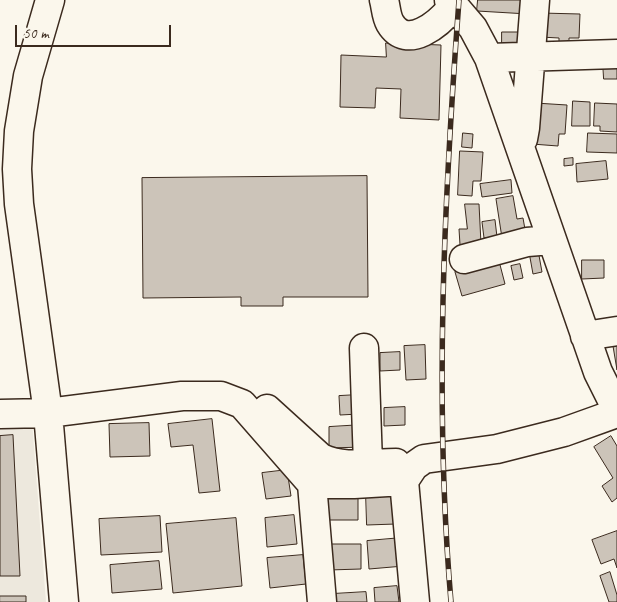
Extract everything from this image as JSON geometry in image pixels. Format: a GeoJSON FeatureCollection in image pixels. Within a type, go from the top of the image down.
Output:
{"type":"FeatureCollection","features":[{"type":"Feature","properties":{"kind":"street"},"geometry":{"type":"LineString","coordinates":[[50,0],[28,76],[16,168],[18,204],[48,413],[64,602]]}},
{"type":"Feature","properties":{"kind":"street"},"geometry":{"type":"LineString","coordinates":[[312,484],[354,484],[409,473],[424,459],[497,449],[526,442],[564,432],[617,411],[598,372],[489,58],[473,28],[451,3],[432,28],[415,36],[403,34],[395,30],[389,21],[384,0]]}},
{"type":"Feature","properties":{"kind":"street"},"geometry":{"type":"LineString","coordinates":[[518,144],[523,139],[525,128],[535,0]]}},
{"type":"Feature","properties":{"kind":"street"},"geometry":{"type":"LineString","coordinates":[[489,58],[617,54]]}},
{"type":"Feature","properties":{"kind":"street"},"geometry":{"type":"LineString","coordinates":[[464,259],[527,242],[552,240]]}},
{"type":"Feature","properties":{"kind":"street"},"geometry":{"type":"LineString","coordinates":[[585,336],[617,331]]}},
{"type":"Feature","properties":{"kind":"street"},"geometry":{"type":"LineString","coordinates":[[364,348],[368,464]]}},
{"type":"Feature","properties":{"kind":"street"},"geometry":{"type":"LineString","coordinates":[[138,401],[149,390],[156,388],[205,383],[228,385],[246,392],[257,399],[321,458],[334,464],[404,463],[409,473],[414,602]]}},
{"type":"Feature","properties":{"kind":"street"},"geometry":{"type":"LineString","coordinates":[[0,414],[48,413],[138,401],[204,395],[221,396],[242,404],[312,484],[322,602]]}},
{"type":"Feature","properties":{"kind":"shaded area"},"geometry":{"type":"Polygon","coordinates":[[[0,421],[32,421],[46,602],[0,602],[0,421]]]}},
{"type":"Feature","properties":{"kind":"building"},"geometry":{"type":"Polygon","coordinates":[[[478,0],[529,0],[528,14],[477,11],[478,0]]]}},
{"type":"Feature","properties":{"kind":"building"},"geometry":{"type":"Polygon","coordinates":[[[541,13],[580,14],[579,38],[569,38],[569,43],[559,43],[559,38],[540,37],[541,13]]]}},
{"type":"Feature","properties":{"kind":"building"},"geometry":{"type":"Polygon","coordinates":[[[502,32],[525,32],[525,47],[502,47],[502,32]]]}},
{"type":"Feature","properties":{"kind":"building"},"geometry":{"type":"Polygon","coordinates":[[[386,43],[441,45],[439,120],[400,118],[401,89],[376,88],[375,108],[340,107],[341,55],[386,57],[386,43]]]}},
{"type":"Feature","properties":{"kind":"building"},"geometry":{"type":"Polygon","coordinates":[[[603,62],[617,62],[617,79],[604,79],[603,62]]]}},
{"type":"Feature","properties":{"kind":"building"},"geometry":{"type":"Polygon","coordinates":[[[573,101],[590,102],[590,126],[572,126],[573,101]]]}},
{"type":"Feature","properties":{"kind":"building"},"geometry":{"type":"Polygon","coordinates":[[[535,103],[567,105],[565,134],[559,134],[558,146],[532,144],[535,103]]]}},
{"type":"Feature","properties":{"kind":"building"},"geometry":{"type":"Polygon","coordinates":[[[595,103],[617,104],[617,132],[600,131],[600,126],[594,126],[595,103]]]}},
{"type":"Feature","properties":{"kind":"building"},"geometry":{"type":"Polygon","coordinates":[[[463,133],[473,134],[472,148],[462,147],[463,133]]]}},
{"type":"Feature","properties":{"kind":"building"},"geometry":{"type":"Polygon","coordinates":[[[588,133],[617,134],[617,153],[587,152],[588,133]]]}},
{"type":"Feature","properties":{"kind":"building"},"geometry":{"type":"Polygon","coordinates":[[[460,151],[483,152],[481,181],[473,181],[472,196],[458,195],[460,151]]]}},
{"type":"Feature","properties":{"kind":"building"},"geometry":{"type":"Polygon","coordinates":[[[573,158],[573,165],[564,166],[564,159],[573,158]]]}},
{"type":"Feature","properties":{"kind":"building"},"geometry":{"type":"Polygon","coordinates":[[[606,161],[608,179],[577,182],[576,164],[606,161]]]}},
{"type":"Feature","properties":{"kind":"building"},"geometry":{"type":"Polygon","coordinates":[[[367,176],[368,297],[283,297],[283,306],[241,306],[241,297],[143,298],[142,178],[367,176]]]}},
{"type":"Feature","properties":{"kind":"building"},"geometry":{"type":"Polygon","coordinates":[[[511,180],[512,193],[482,197],[480,184],[511,180]]]}},
{"type":"Feature","properties":{"kind":"building"},"geometry":{"type":"Polygon","coordinates":[[[513,196],[517,219],[523,218],[526,235],[502,238],[496,199],[513,196]]]}},
{"type":"Feature","properties":{"kind":"building"},"geometry":{"type":"Polygon","coordinates":[[[465,204],[479,204],[481,244],[460,245],[459,229],[467,229],[465,204]]]}},
{"type":"Feature","properties":{"kind":"building"},"geometry":{"type":"Polygon","coordinates":[[[495,220],[497,237],[484,238],[482,222],[495,220]]]}},
{"type":"Feature","properties":{"kind":"building"},"geometry":{"type":"Polygon","coordinates":[[[538,250],[542,272],[533,274],[529,252],[538,250]]]}},
{"type":"Feature","properties":{"kind":"building"},"geometry":{"type":"Polygon","coordinates":[[[582,260],[604,260],[604,278],[582,279],[582,260]]]}},
{"type":"Feature","properties":{"kind":"building"},"geometry":{"type":"Polygon","coordinates":[[[499,261],[505,284],[462,296],[455,272],[499,261]]]}},
{"type":"Feature","properties":{"kind":"building"},"geometry":{"type":"Polygon","coordinates":[[[520,264],[523,278],[514,280],[511,266],[520,264]]]}},
{"type":"Feature","properties":{"kind":"building"},"geometry":{"type":"Polygon","coordinates":[[[617,339],[617,370],[612,340],[617,339]]]}},
{"type":"Feature","properties":{"kind":"building"},"geometry":{"type":"Polygon","coordinates":[[[425,345],[426,379],[406,380],[404,346],[425,345]]]}},
{"type":"Feature","properties":{"kind":"building"},"geometry":{"type":"Polygon","coordinates":[[[400,352],[400,370],[380,371],[380,353],[400,352]]]}},
{"type":"Feature","properties":{"kind":"building"},"geometry":{"type":"Polygon","coordinates":[[[358,395],[359,414],[340,415],[339,396],[358,395]]]}},
{"type":"Feature","properties":{"kind":"building"},"geometry":{"type":"Polygon","coordinates":[[[405,407],[405,425],[384,426],[384,408],[405,407]]]}},
{"type":"Feature","properties":{"kind":"building"},"geometry":{"type":"Polygon","coordinates":[[[212,419],[220,491],[199,493],[193,445],[171,447],[168,424],[212,419]]]}},
{"type":"Feature","properties":{"kind":"building"},"geometry":{"type":"Polygon","coordinates":[[[149,423],[150,456],[110,457],[109,424],[149,423]]]}},
{"type":"Feature","properties":{"kind":"building"},"geometry":{"type":"Polygon","coordinates":[[[362,425],[363,447],[329,448],[329,427],[362,425]]]}},
{"type":"Feature","properties":{"kind":"building"},"geometry":{"type":"Polygon","coordinates":[[[13,435],[20,576],[0,576],[0,436],[13,435]]]}},
{"type":"Feature","properties":{"kind":"building"},"geometry":{"type":"Polygon","coordinates":[[[611,436],[617,446],[617,498],[612,502],[602,486],[613,478],[594,447],[611,436]]]}},
{"type":"Feature","properties":{"kind":"building"},"geometry":{"type":"Polygon","coordinates":[[[287,470],[291,496],[266,499],[262,473],[287,470]]]}},
{"type":"Feature","properties":{"kind":"building"},"geometry":{"type":"Polygon","coordinates":[[[366,494],[395,494],[396,524],[367,525],[366,494]]]}},
{"type":"Feature","properties":{"kind":"building"},"geometry":{"type":"Polygon","coordinates":[[[358,498],[358,520],[327,520],[327,499],[358,498]]]}},
{"type":"Feature","properties":{"kind":"building"},"geometry":{"type":"Polygon","coordinates":[[[294,515],[297,544],[267,547],[265,518],[294,515]]]}},
{"type":"Feature","properties":{"kind":"building"},"geometry":{"type":"Polygon","coordinates":[[[160,516],[162,552],[101,555],[99,519],[160,516]]]}},
{"type":"Feature","properties":{"kind":"building"},"geometry":{"type":"Polygon","coordinates":[[[236,518],[242,586],[173,593],[166,524],[236,518]]]}},
{"type":"Feature","properties":{"kind":"building"},"geometry":{"type":"Polygon","coordinates":[[[617,531],[617,568],[614,559],[601,564],[592,540],[617,531]]]}},
{"type":"Feature","properties":{"kind":"building"},"geometry":{"type":"Polygon","coordinates":[[[401,538],[404,566],[369,569],[367,541],[401,538]]]}},
{"type":"Feature","properties":{"kind":"building"},"geometry":{"type":"Polygon","coordinates":[[[329,544],[361,544],[361,569],[329,570],[329,544]]]}},
{"type":"Feature","properties":{"kind":"building"},"geometry":{"type":"Polygon","coordinates":[[[303,555],[306,584],[270,588],[267,558],[303,555]]]}},
{"type":"Feature","properties":{"kind":"building"},"geometry":{"type":"Polygon","coordinates":[[[159,561],[162,589],[112,593],[110,565],[159,561]]]}},
{"type":"Feature","properties":{"kind":"building"},"geometry":{"type":"Polygon","coordinates":[[[610,572],[617,595],[617,602],[609,602],[600,576],[610,572]]]}},
{"type":"Feature","properties":{"kind":"building"},"geometry":{"type":"Polygon","coordinates":[[[397,586],[399,602],[375,602],[374,588],[397,586]]]}},
{"type":"Feature","properties":{"kind":"building"},"geometry":{"type":"Polygon","coordinates":[[[366,592],[367,602],[333,602],[332,594],[366,592]]]}},
{"type":"Feature","properties":{"kind":"building"},"geometry":{"type":"Polygon","coordinates":[[[0,596],[26,596],[26,602],[0,602],[0,596]]]}},
{"type":"Feature","properties":{"kind":"railway"},"geometry":{"type":"LineString","coordinates":[[451,602],[443,452],[442,376],[445,226],[459,0]]}}]}
